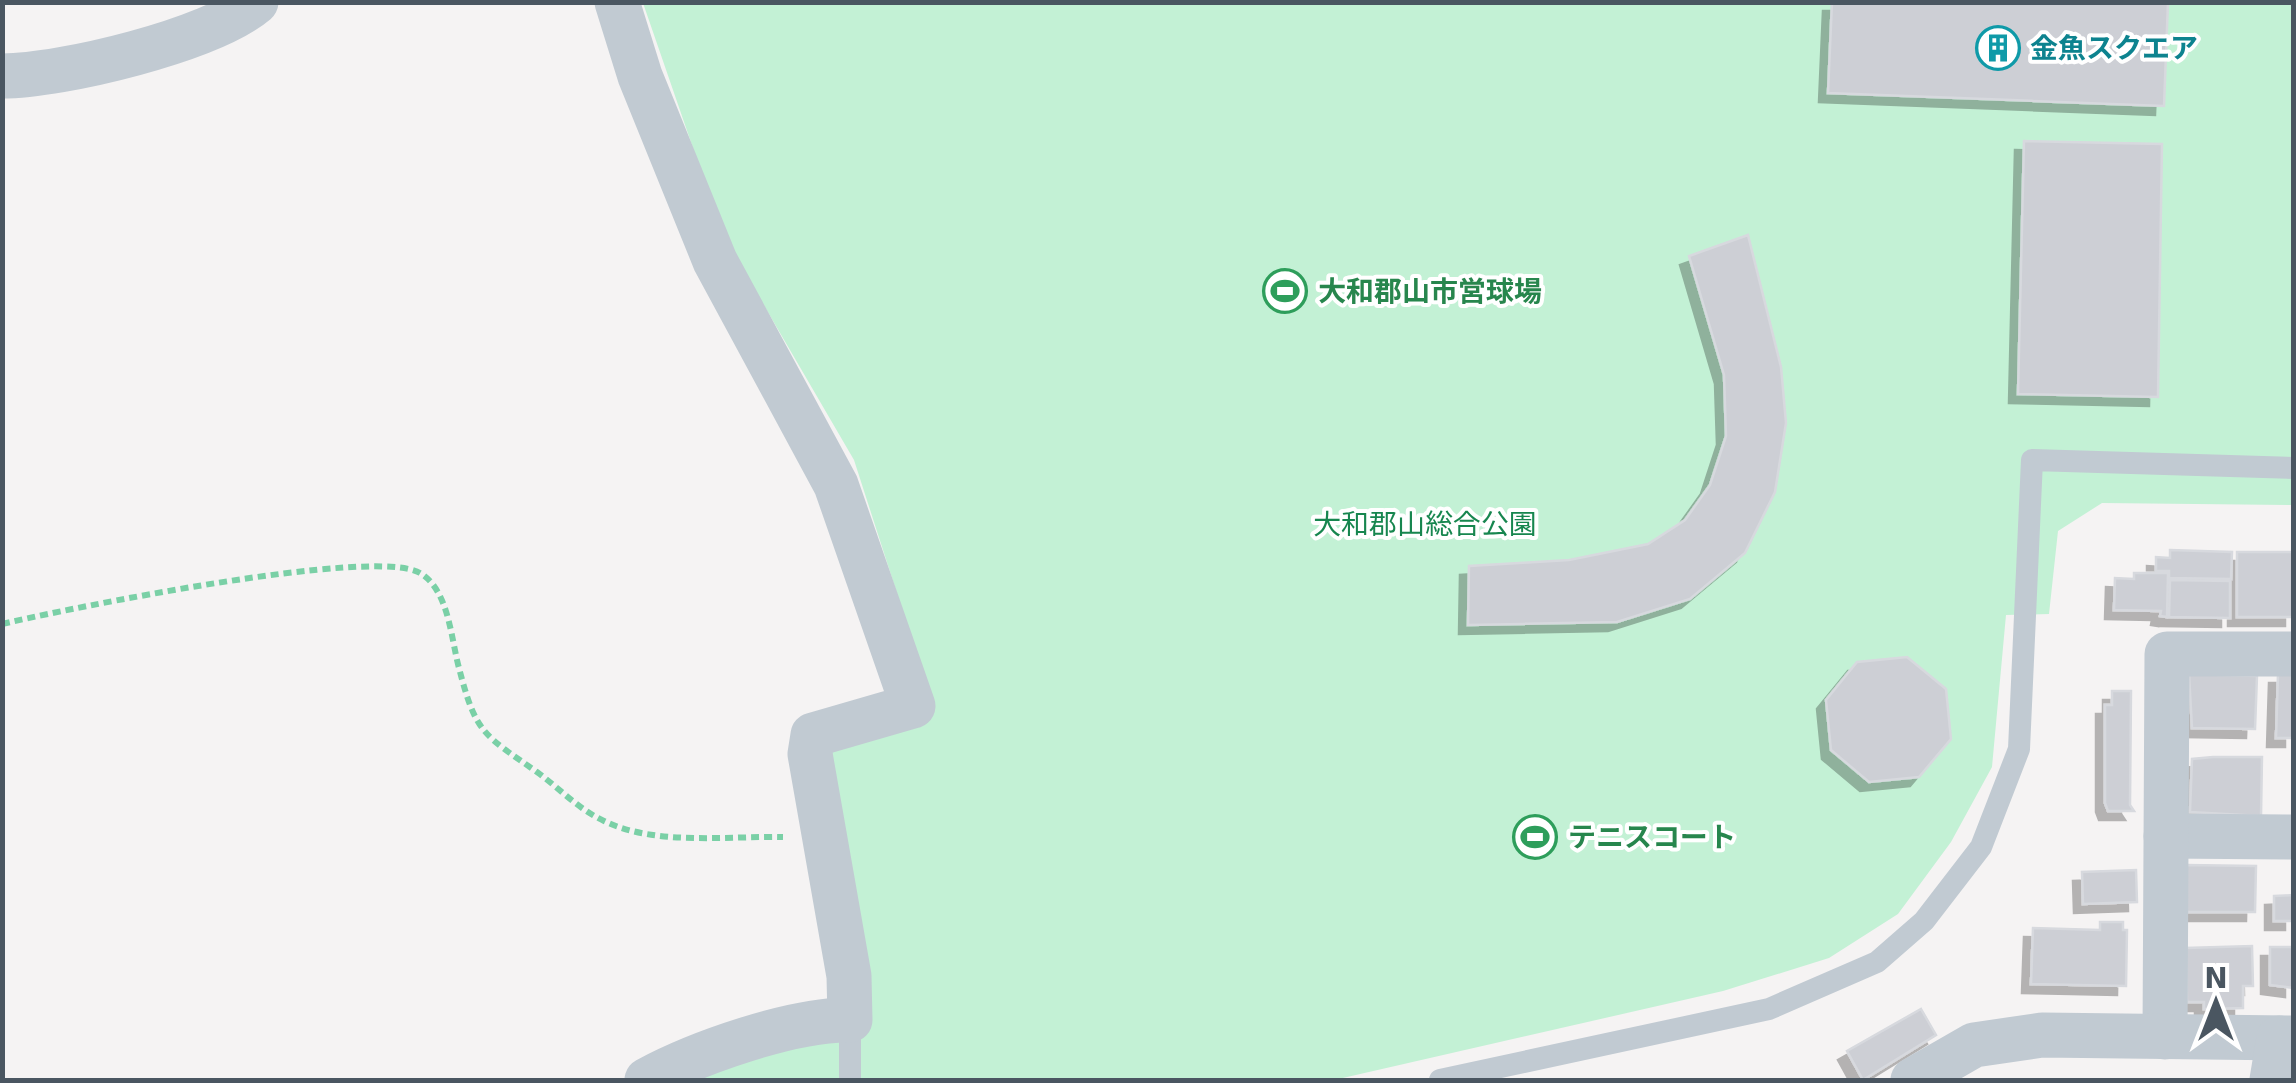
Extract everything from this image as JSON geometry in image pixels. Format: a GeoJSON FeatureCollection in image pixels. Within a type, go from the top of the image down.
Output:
{"type":"FeatureCollection","features":[{"type":"Feature","properties":{"kind":"street"},"geometry":{"type":"LineString","coordinates":[[2,76],[30,76],[96,62],[224,23],[256,2]]}},
{"type":"Feature","properties":{"kind":"street"},"geometry":{"type":"LineString","coordinates":[[617,2],[640,76],[715,261],[836,485],[913,706],[812,735],[810,754],[849,976],[850,1020],[824,1020],[783,1028],[647,1080]]}},
{"type":"Feature","properties":{"kind":"street"},"geometry":{"type":"LineString","coordinates":[[2165,1037],[2167,654],[2294,654]]}},
{"type":"Feature","properties":{"kind":"street"},"geometry":{"type":"LineString","coordinates":[[2166,836],[2294,837]]}},
{"type":"Feature","properties":{"kind":"street"},"geometry":{"type":"LineString","coordinates":[[1913,1080],[1974,1045],[2042,1036],[2165,1037],[2282,1052]]}},
{"type":"Feature","properties":{"kind":"lane"},"geometry":{"type":"LineString","coordinates":[[1440,1080],[1769,1009],[1877,962],[1924,921],[1981,847],[2019,749],[2032,460],[2294,468]]}},
{"type":"Feature","properties":{"kind":"lane"},"geometry":{"type":"LineString","coordinates":[[850,1020],[850,1080]]}},
{"type":"Feature","properties":{"kind":"path"},"geometry":{"type":"LineString","coordinates":[[2,624],[86,604],[294,574],[400,565],[421,574],[442,601],[474,717],[487,738],[602,821],[632,832],[662,835],[824,838]]}},
{"type":"Feature","properties":{"kind":"green space","name":"大和郡山総合公園"},"geometry":{"type":"Polygon","coordinates":[[[643,3],[2293,3],[2293,505],[2102,503],[2058,531],[2049,614],[2006,615],[1992,767],[1951,842],[1898,914],[1829,958],[1723,991],[1334,1080],[669,1080],[865,1011],[826,744],[934,708],[854,460],[723,235],[643,3]]]}},
{"type":"Feature","properties":{"kind":"building","name":"金魚スクエア"},"geometry":{"type":"Polygon","coordinates":[[[1832,2],[2168,2],[2164,106],[1828,93],[1832,2]]]}},
{"type":"Feature","properties":{"kind":"building"},"geometry":{"type":"Polygon","coordinates":[[[2024,141],[2162,144],[2158,397],[2018,394],[2024,141]]]}},
{"type":"Feature","properties":{"kind":"building"},"geometry":{"type":"Polygon","coordinates":[[[1748,235],[1781,367],[1786,423],[1775,492],[1745,553],[1690,599],[1617,622],[1468,625],[1469,566],[1569,560],[1648,544],[1685,520],[1710,485],[1726,436],[1724,375],[1689,256],[1748,235]]]}},
{"type":"Feature","properties":{"kind":"building"},"geometry":{"type":"Polygon","coordinates":[[[2170,550],[2232,552],[2231,579],[2169,578],[2169,571],[2156,571],[2156,557],[2170,558],[2170,550]]]}},
{"type":"Feature","properties":{"kind":"building"},"geometry":{"type":"Polygon","coordinates":[[[2237,552],[2294,552],[2294,617],[2237,617],[2237,552]]]}},
{"type":"Feature","properties":{"kind":"building"},"geometry":{"type":"Polygon","coordinates":[[[2134,573],[2168,573],[2167,617],[2160,616],[2161,611],[2114,610],[2115,578],[2134,579],[2134,573]]]}},
{"type":"Feature","properties":{"kind":"building"},"geometry":{"type":"Polygon","coordinates":[[[2170,580],[2230,581],[2230,618],[2169,617],[2170,580]]]}},
{"type":"Feature","properties":{"kind":"building"},"geometry":{"type":"Polygon","coordinates":[[[1907,657],[1946,689],[1951,739],[1919,777],[1869,782],[1831,750],[1826,700],[1857,662],[1907,657]]]}},
{"type":"Feature","properties":{"kind":"building"},"geometry":{"type":"Polygon","coordinates":[[[2189,674],[2257,676],[2255,729],[2192,728],[2189,674]]]}},
{"type":"Feature","properties":{"kind":"building"},"geometry":{"type":"Polygon","coordinates":[[[2278,674],[2294,674],[2294,738],[2276,738],[2278,674]]]}},
{"type":"Feature","properties":{"kind":"building"},"geometry":{"type":"Polygon","coordinates":[[[2112,691],[2131,691],[2130,805],[2134,811],[2108,811],[2105,803],[2105,705],[2112,705],[2112,691]]]}},
{"type":"Feature","properties":{"kind":"building"},"geometry":{"type":"Polygon","coordinates":[[[2262,757],[2261,816],[2190,812],[2192,759],[2262,757]]]}},
{"type":"Feature","properties":{"kind":"building"},"geometry":{"type":"Polygon","coordinates":[[[2186,865],[2256,866],[2255,912],[2186,912],[2186,865]]]}},
{"type":"Feature","properties":{"kind":"building"},"geometry":{"type":"Polygon","coordinates":[[[2136,870],[2137,902],[2083,904],[2082,872],[2136,870]]]}},
{"type":"Feature","properties":{"kind":"building"},"geometry":{"type":"Polygon","coordinates":[[[2294,895],[2294,921],[2274,921],[2274,896],[2294,895]]]}},
{"type":"Feature","properties":{"kind":"building"},"geometry":{"type":"Polygon","coordinates":[[[2100,922],[2123,922],[2123,930],[2127,930],[2126,986],[2031,984],[2033,928],[2100,930],[2100,922]]]}},
{"type":"Feature","properties":{"kind":"building"},"geometry":{"type":"Polygon","coordinates":[[[2252,946],[2253,986],[2243,986],[2243,1008],[2204,1009],[2204,1002],[2187,1002],[2186,948],[2252,946]]]}},
{"type":"Feature","properties":{"kind":"building"},"geometry":{"type":"Polygon","coordinates":[[[2270,947],[2294,947],[2294,988],[2270,985],[2270,947]]]}},
{"type":"Feature","properties":{"kind":"building"},"geometry":{"type":"Polygon","coordinates":[[[1921,1009],[1936,1035],[1863,1080],[1847,1051],[1921,1009]]]}},
{"type":"Feature","properties":{"kind":"place","name":"金魚スクエア"},"geometry":{"type":"Point","coordinates":[1998,48]}},
{"type":"Feature","properties":{"kind":"place","name":"大和郡山市営球場"},"geometry":{"type":"Point","coordinates":[1285,291]}},
{"type":"Feature","properties":{"kind":"place","name":"テニスコート"},"geometry":{"type":"Point","coordinates":[1535,837]}}]}
